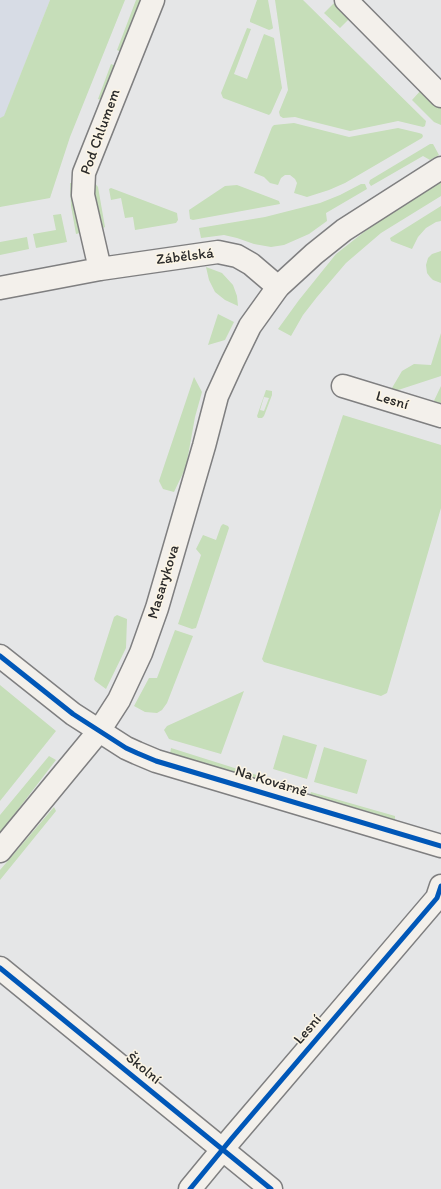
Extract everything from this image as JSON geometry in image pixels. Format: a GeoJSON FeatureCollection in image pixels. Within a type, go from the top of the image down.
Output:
{"type":"FeatureCollection","features":[{"type":"Feature","properties":{"kind":"street","name":"Pod Chlumem"},"geometry":{"type":"LineString","coordinates":[[100,269],[83,195],[84,173],[153,0]]}},
{"type":"Feature","properties":{"kind":"street"},"geometry":{"type":"LineString","coordinates":[[346,0],[441,96]]}},
{"type":"Feature","properties":{"kind":"street"},"geometry":{"type":"LineString","coordinates":[[278,287],[314,254],[344,230],[441,168]]}},
{"type":"Feature","properties":{"kind":"street","name":"Zábělská"},"geometry":{"type":"LineString","coordinates":[[0,288],[100,269],[218,252],[237,256],[251,264],[278,287]]}},
{"type":"Feature","properties":{"kind":"street","name":"Masarykova"},"geometry":{"type":"LineString","coordinates":[[0,851],[99,731],[119,700],[141,653],[157,608],[217,396],[250,326],[278,287]]}},
{"type":"Feature","properties":{"kind":"street","name":"Lesní"},"geometry":{"type":"LineString","coordinates":[[344,386],[388,396],[441,416]]}},
{"type":"Feature","properties":{"kind":"street","name":"Na Kovárně"},"geometry":{"type":"LineString","coordinates":[[0,656],[73,714],[126,748],[156,760],[441,846]]}},
{"type":"Feature","properties":{"kind":"street","name":"Lesní"},"geometry":{"type":"LineString","coordinates":[[190,1189],[222,1149],[437,898],[441,886]]}},
{"type":"Feature","properties":{"kind":"street","name":"Školní"},"geometry":{"type":"LineString","coordinates":[[0,968],[271,1189]]}},
{"type":"Feature","properties":{"kind":"shaded area"},"geometry":{"type":"Polygon","coordinates":[[[0,0],[50,0],[4,117],[0,118],[0,0]]]}},
{"type":"Feature","properties":{"kind":"green space"},"geometry":{"type":"Polygon","coordinates":[[[50,0],[125,0],[70,137],[50,198],[0,207],[0,118],[4,116],[50,0]]]}},
{"type":"Feature","properties":{"kind":"green space"},"geometry":{"type":"Polygon","coordinates":[[[136,0],[141,0],[121,52],[117,50],[136,0]]]}},
{"type":"Feature","properties":{"kind":"green space"},"geometry":{"type":"Polygon","coordinates":[[[257,0],[268,0],[272,29],[269,30],[250,22],[257,0]]]}},
{"type":"Feature","properties":{"kind":"green space"},"geometry":{"type":"Polygon","coordinates":[[[275,0],[303,0],[426,121],[425,126],[423,127],[398,121],[350,131],[295,117],[283,118],[280,116],[279,112],[288,90],[275,0]]]}},
{"type":"Feature","properties":{"kind":"green space"},"geometry":{"type":"Polygon","coordinates":[[[335,2],[350,18],[340,28],[324,13],[335,2]]]}},
{"type":"Feature","properties":{"kind":"green space"},"geometry":{"type":"Polygon","coordinates":[[[247,28],[251,29],[234,74],[247,79],[264,34],[274,38],[282,88],[269,115],[223,98],[221,93],[247,28]]]}},
{"type":"Feature","properties":{"kind":"green space"},"geometry":{"type":"Polygon","coordinates":[[[111,64],[116,66],[103,101],[98,99],[111,64]]]}},
{"type":"Feature","properties":{"kind":"green space"},"geometry":{"type":"Polygon","coordinates":[[[422,89],[441,108],[441,125],[434,122],[412,100],[422,89]]]}},
{"type":"Feature","properties":{"kind":"green space"},"geometry":{"type":"Polygon","coordinates":[[[294,123],[349,137],[398,128],[419,133],[423,136],[345,183],[307,197],[294,193],[297,183],[290,175],[285,175],[281,178],[278,185],[270,183],[264,177],[254,173],[272,127],[274,125],[294,123]]]}},
{"type":"Feature","properties":{"kind":"green space"},"geometry":{"type":"Polygon","coordinates":[[[430,144],[433,144],[439,155],[430,160],[423,156],[371,186],[369,183],[370,180],[430,144]]]}},
{"type":"Feature","properties":{"kind":"green space"},"geometry":{"type":"Polygon","coordinates":[[[441,182],[441,196],[381,233],[346,263],[303,315],[291,336],[278,329],[336,254],[364,232],[406,203],[441,182]]]}},
{"type":"Feature","properties":{"kind":"green space"},"geometry":{"type":"Polygon","coordinates":[[[70,183],[74,183],[73,195],[80,233],[76,234],[71,206],[70,183]]]}},
{"type":"Feature","properties":{"kind":"green space"},"geometry":{"type":"Polygon","coordinates":[[[95,183],[98,187],[105,227],[101,229],[96,215],[93,185],[95,183]]]}},
{"type":"Feature","properties":{"kind":"green space"},"geometry":{"type":"Polygon","coordinates":[[[361,184],[365,184],[367,189],[326,213],[327,221],[309,234],[284,245],[271,247],[254,244],[224,235],[201,238],[199,228],[265,217],[320,203],[361,184]]]}},
{"type":"Feature","properties":{"kind":"green space"},"geometry":{"type":"Polygon","coordinates":[[[237,185],[279,201],[280,204],[193,220],[190,219],[189,210],[225,186],[237,185]]]}},
{"type":"Feature","properties":{"kind":"green space"},"geometry":{"type":"Polygon","coordinates":[[[111,188],[177,213],[178,220],[176,223],[135,230],[133,217],[125,218],[121,198],[111,200],[109,189],[111,188]]]}},
{"type":"Feature","properties":{"kind":"green space"},"geometry":{"type":"Polygon","coordinates":[[[441,206],[441,221],[436,222],[426,228],[418,237],[412,249],[391,241],[390,238],[441,206]]]}},
{"type":"Feature","properties":{"kind":"green space"},"geometry":{"type":"Polygon","coordinates":[[[61,214],[67,242],[36,248],[33,234],[56,230],[53,215],[61,214]]]}},
{"type":"Feature","properties":{"kind":"green space"},"geometry":{"type":"Polygon","coordinates":[[[27,237],[29,249],[0,255],[0,242],[27,237]]]}},
{"type":"Feature","properties":{"kind":"green space"},"geometry":{"type":"Polygon","coordinates":[[[441,251],[441,283],[430,277],[427,273],[426,265],[428,258],[432,254],[441,251]]]}},
{"type":"Feature","properties":{"kind":"green space"},"geometry":{"type":"Polygon","coordinates":[[[206,267],[222,273],[233,285],[237,296],[238,306],[225,300],[215,292],[209,280],[206,267]]]}},
{"type":"Feature","properties":{"kind":"green space"},"geometry":{"type":"Polygon","coordinates":[[[218,314],[234,322],[225,340],[208,345],[218,314]]]}},
{"type":"Feature","properties":{"kind":"green space"},"geometry":{"type":"Polygon","coordinates":[[[441,333],[441,376],[389,393],[402,371],[414,364],[431,365],[441,333]]]}},
{"type":"Feature","properties":{"kind":"green space"},"geometry":{"type":"Polygon","coordinates":[[[194,377],[202,392],[195,417],[186,467],[174,492],[163,489],[159,481],[194,377]]]}},
{"type":"Feature","properties":{"kind":"green space"},"geometry":{"type":"Polygon","coordinates":[[[441,386],[441,410],[431,407],[441,386]]]}},
{"type":"Feature","properties":{"kind":"green space"},"geometry":{"type":"Polygon","coordinates":[[[266,390],[272,391],[272,395],[264,416],[262,418],[258,418],[257,416],[266,390]],[[264,397],[260,410],[264,411],[269,398],[264,397]]]}},
{"type":"Feature","properties":{"kind":"green space"},"geometry":{"type":"Polygon","coordinates":[[[343,415],[441,445],[441,508],[387,693],[381,696],[264,662],[262,659],[343,415]]]}},
{"type":"Feature","properties":{"kind":"green space"},"geometry":{"type":"Polygon","coordinates":[[[223,524],[229,528],[196,628],[192,629],[178,624],[201,555],[196,549],[203,535],[216,540],[223,524]]]}},
{"type":"Feature","properties":{"kind":"green space"},"geometry":{"type":"Polygon","coordinates":[[[117,615],[127,619],[126,648],[106,689],[94,679],[114,617],[117,615]]]}},
{"type":"Feature","properties":{"kind":"green space"},"geometry":{"type":"Polygon","coordinates":[[[175,630],[193,636],[167,703],[162,710],[157,713],[145,712],[134,706],[149,678],[157,678],[175,630]]]}},
{"type":"Feature","properties":{"kind":"green space"},"geometry":{"type":"Polygon","coordinates":[[[0,685],[56,731],[0,801],[0,685]]]}},
{"type":"Feature","properties":{"kind":"green space"},"geometry":{"type":"Polygon","coordinates":[[[244,691],[221,754],[169,739],[164,730],[167,726],[244,691]]]}},
{"type":"Feature","properties":{"kind":"green space"},"geometry":{"type":"Polygon","coordinates":[[[283,735],[317,745],[307,779],[273,769],[283,735]]]}},
{"type":"Feature","properties":{"kind":"green space"},"geometry":{"type":"Polygon","coordinates":[[[324,747],[367,760],[357,794],[314,782],[324,747]]]}},
{"type":"Feature","properties":{"kind":"green space"},"geometry":{"type":"Polygon","coordinates":[[[171,748],[263,777],[262,782],[170,754],[171,748]]]}},
{"type":"Feature","properties":{"kind":"green space"},"geometry":{"type":"Polygon","coordinates":[[[49,756],[56,760],[0,833],[0,815],[49,756]]]}},
{"type":"Feature","properties":{"kind":"green space"},"geometry":{"type":"Polygon","coordinates":[[[271,779],[302,788],[302,794],[269,784],[271,779]]]}},
{"type":"Feature","properties":{"kind":"green space"},"geometry":{"type":"Polygon","coordinates":[[[311,792],[395,816],[395,822],[309,796],[311,792]]]}},
{"type":"Feature","properties":{"kind":"green space"},"geometry":{"type":"Polygon","coordinates":[[[54,807],[56,811],[0,880],[0,870],[54,807]]]}},
{"type":"Feature","properties":{"kind":"cycle path"},"geometry":{"type":"LineString","coordinates":[[0,656],[73,714],[126,748],[137,753],[156,761],[441,846]]}},
{"type":"Feature","properties":{"kind":"cycle path"},"geometry":{"type":"LineString","coordinates":[[190,1189],[437,898],[441,886]]}},
{"type":"Feature","properties":{"kind":"cycle path"},"geometry":{"type":"LineString","coordinates":[[0,968],[271,1189]]}}]}
